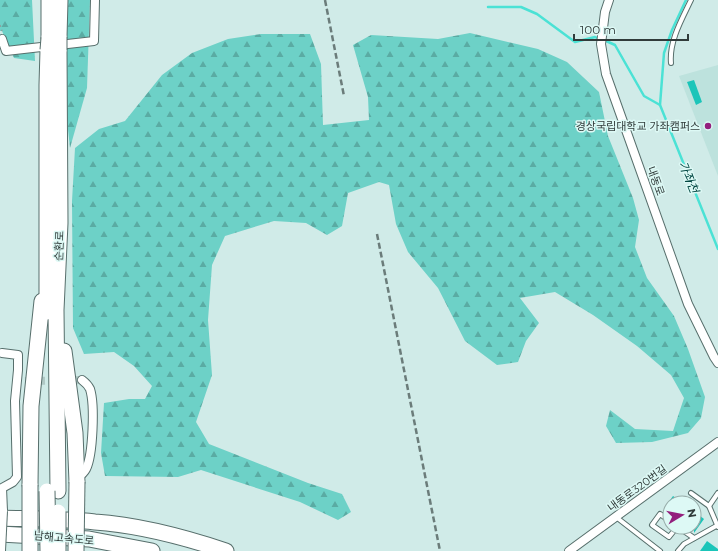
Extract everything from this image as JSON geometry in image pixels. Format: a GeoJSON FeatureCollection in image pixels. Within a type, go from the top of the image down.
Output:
{"type":"FeatureCollection","features":[{"type":"Feature","properties":{"kind":"highway","name":"순환로"},"geometry":{"type":"LineString","coordinates":[[49,0],[54,44],[60,224],[52,250],[56,310],[52,491]]}},
{"type":"Feature","properties":{"kind":"highway","name":"순환로"},"geometry":{"type":"LineString","coordinates":[[54,44],[60,0]]}},
{"type":"Feature","properties":{"kind":"highway"},"geometry":{"type":"LineString","coordinates":[[52,250],[62,341],[75,433],[77,480],[76,551]]}},
{"type":"Feature","properties":{"kind":"highway"},"geometry":{"type":"LineString","coordinates":[[30,551],[31,406],[52,250]]}},
{"type":"Feature","properties":{"kind":"highway"},"geometry":{"type":"LineString","coordinates":[[48,551],[52,491]]}},
{"type":"Feature","properties":{"kind":"highway"},"geometry":{"type":"LineString","coordinates":[[52,491],[58,551]]}},
{"type":"Feature","properties":{"kind":"highway"},"geometry":{"type":"LineString","coordinates":[[1,515],[96,522],[154,530],[193,540],[226,551]]}},
{"type":"Feature","properties":{"kind":"highway","name":"남해고속도로"},"geometry":{"type":"LineString","coordinates":[[0,534],[89,539],[152,551]]}},
{"type":"Feature","properties":{"kind":"street"},"geometry":{"type":"LineString","coordinates":[[0,40],[2,39],[6,51],[94,41],[95,0]]}},
{"type":"Feature","properties":{"kind":"street","name":"내동로"},"geometry":{"type":"LineString","coordinates":[[609,0],[605,12],[601,44],[606,74],[688,304],[718,363]]}},
{"type":"Feature","properties":{"kind":"street"},"geometry":{"type":"LineString","coordinates":[[1,551],[1,489],[13,482],[17,477],[15,401],[20,382],[18,355],[2,353]]}},
{"type":"Feature","properties":{"kind":"street"},"geometry":{"type":"LineString","coordinates":[[77,480],[86,469],[91,446],[93,416],[90,390],[88,384],[82,380]]}},
{"type":"Feature","properties":{"kind":"street","name":"내동로320번길"},"geometry":{"type":"LineString","coordinates":[[569,551],[718,442]]}},
{"type":"Feature","properties":{"kind":"lane"},"geometry":{"type":"LineString","coordinates":[[671,63],[670,55],[677,30],[691,0]]}},
{"type":"Feature","properties":{"kind":"lane"},"geometry":{"type":"LineString","coordinates":[[709,506],[718,492]]}},
{"type":"Feature","properties":{"kind":"lane"},"geometry":{"type":"LineString","coordinates":[[678,551],[684,544],[718,526],[709,506],[690,493]]}},
{"type":"Feature","properties":{"kind":"lane"},"geometry":{"type":"LineString","coordinates":[[662,515],[660,514],[652,525],[662,532]]}},
{"type":"Feature","properties":{"kind":"lane"},"geometry":{"type":"LineString","coordinates":[[616,516],[660,551]]}},
{"type":"Feature","properties":{"kind":"lane"},"geometry":{"type":"LineString","coordinates":[[690,535],[694,538]]}},
{"type":"Feature","properties":{"kind":"shaded area","name":"경상국립대학교 가좌캠퍼스"},"geometry":{"type":"Polygon","coordinates":[[[718,65],[718,176],[679,76],[718,65]]]}},
{"type":"Feature","properties":{"kind":"green space"},"geometry":{"type":"Polygon","coordinates":[[[0,0],[32,0],[35,61],[14,58],[2,31],[0,31],[0,0]]]}},
{"type":"Feature","properties":{"kind":"green space"},"geometry":{"type":"Polygon","coordinates":[[[67,0],[90,0],[87,88],[70,148],[65,102],[67,0]]]}},
{"type":"Feature","properties":{"kind":"green space"},"geometry":{"type":"Polygon","coordinates":[[[470,33],[538,49],[567,62],[599,92],[608,136],[633,198],[639,220],[635,247],[647,278],[674,316],[688,349],[705,397],[701,418],[688,433],[652,442],[616,443],[606,426],[610,410],[635,429],[673,431],[684,398],[671,375],[637,346],[593,315],[555,292],[520,298],[539,323],[526,341],[518,362],[497,365],[465,341],[438,288],[408,252],[396,224],[389,185],[379,182],[348,193],[342,226],[327,235],[306,223],[274,221],[225,236],[212,265],[208,320],[212,375],[196,422],[209,444],[308,483],[342,494],[351,512],[338,520],[300,502],[201,470],[178,477],[105,476],[101,453],[104,403],[129,399],[145,399],[152,386],[134,366],[114,352],[84,354],[73,328],[72,201],[75,148],[99,129],[125,121],[162,75],[192,53],[228,39],[261,34],[310,34],[321,64],[323,125],[369,120],[368,97],[353,45],[371,35],[438,39],[470,33]]]}},
{"type":"Feature","properties":{"kind":"building"},"geometry":{"type":"Polygon","coordinates":[[[694,80],[702,102],[696,105],[687,82],[694,80]]]}},
{"type":"Feature","properties":{"kind":"building"},"geometry":{"type":"Polygon","coordinates":[[[707,541],[718,549],[718,551],[700,551],[707,541]]]}},
{"type":"Feature","properties":{"kind":"waterway","name":"가좌천"},"geometry":{"type":"LineString","coordinates":[[686,0],[672,30],[664,53],[660,105],[718,249]]}},
{"type":"Feature","properties":{"kind":"waterway"},"geometry":{"type":"LineString","coordinates":[[488,7],[521,7],[537,14],[575,42],[595,37],[599,39]]}},
{"type":"Feature","properties":{"kind":"waterway"},"geometry":{"type":"LineString","coordinates":[[604,40],[615,45],[644,96],[660,105]]}},
{"type":"Feature","properties":{"kind":"tunnel"},"geometry":{"type":"LineString","coordinates":[[25,381],[82,380]]}},
{"type":"Feature","properties":{"kind":"railway"},"geometry":{"type":"LineString","coordinates":[[325,0],[344,96]]}},
{"type":"Feature","properties":{"kind":"railway"},"geometry":{"type":"LineString","coordinates":[[377,234],[440,551]]}},
{"type":"Feature","properties":{"kind":"place","name":"경상국립대학교 가좌캠퍼스"},"geometry":{"type":"Point","coordinates":[708,126]}}]}
